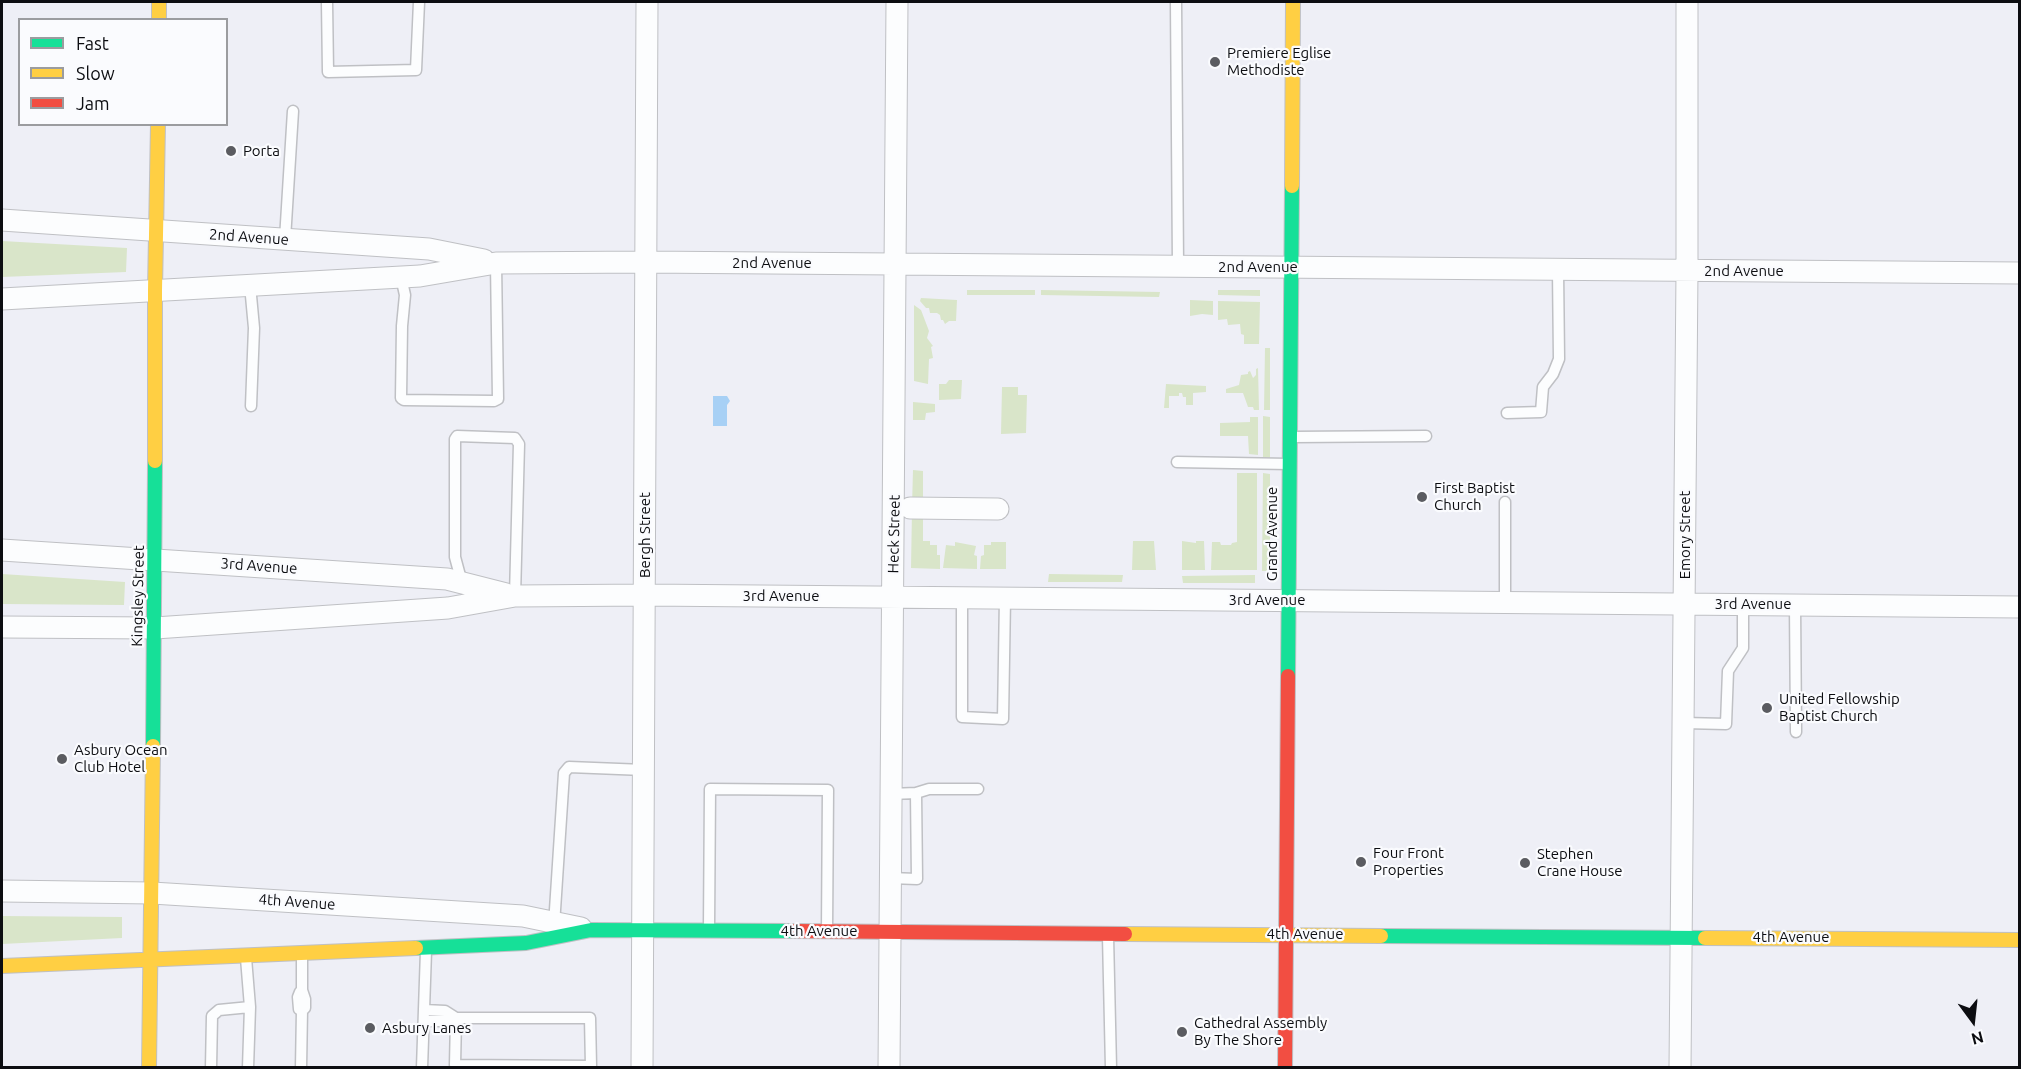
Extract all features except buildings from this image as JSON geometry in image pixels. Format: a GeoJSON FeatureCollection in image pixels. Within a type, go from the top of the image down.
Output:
{"type":"FeatureCollection","features":[{"type":"Feature","properties":{"kind":"street"},"geometry":{"type":"LineString","coordinates":[[159,2],[159,18]]}},
{"type":"Feature","properties":{"kind":"street","name":"Bergh Street"},"geometry":{"type":"LineString","coordinates":[[642,1068],[647,2]]}},
{"type":"Feature","properties":{"kind":"street","name":"Heck Street"},"geometry":{"type":"LineString","coordinates":[[889,1068],[897,2]]}},
{"type":"Feature","properties":{"kind":"street","name":"Grand Avenue"},"geometry":{"type":"LineString","coordinates":[[1285,1068],[1293,2]]}},
{"type":"Feature","properties":{"kind":"street","name":"Emory Street"},"geometry":{"type":"LineString","coordinates":[[1680,1068],[1687,2]]}},
{"type":"Feature","properties":{"kind":"street","name":"Kingsley Street"},"geometry":{"type":"LineString","coordinates":[[149,1068],[155,628],[155,290],[158,126]]}},
{"type":"Feature","properties":{"kind":"street","name":"2nd Avenue"},"geometry":{"type":"LineString","coordinates":[[2,220],[429,249],[496,262]]}},
{"type":"Feature","properties":{"kind":"street","name":"2nd Avenue"},"geometry":{"type":"LineString","coordinates":[[2,298],[420,276],[496,262],[2019,273]]}},
{"type":"Feature","properties":{"kind":"street"},"geometry":{"type":"LineString","coordinates":[[910,508],[998,509]]}},
{"type":"Feature","properties":{"kind":"street","name":"3rd Avenue"},"geometry":{"type":"LineString","coordinates":[[2,550],[447,579],[515,596]]}},
{"type":"Feature","properties":{"kind":"street","name":"3rd Avenue"},"geometry":{"type":"LineString","coordinates":[[2,627],[155,628],[448,608],[515,596],[2019,607]]}},
{"type":"Feature","properties":{"kind":"street","name":"4th Avenue"},"geometry":{"type":"LineString","coordinates":[[2,891],[152,892],[523,916],[554,930],[2019,940]]}},
{"type":"Feature","properties":{"kind":"street","name":"4th Avenue"},"geometry":{"type":"LineString","coordinates":[[2,966],[526,943],[554,930]]}},
{"type":"Feature","properties":{"kind":"lane"},"geometry":{"type":"LineString","coordinates":[[327,2],[328,72],[416,70],[419,2]]}},
{"type":"Feature","properties":{"kind":"lane"},"geometry":{"type":"LineString","coordinates":[[1176,2],[1178,266]]}},
{"type":"Feature","properties":{"kind":"lane"},"geometry":{"type":"LineString","coordinates":[[285,239],[293,111]]}},
{"type":"Feature","properties":{"kind":"lane"},"geometry":{"type":"LineString","coordinates":[[401,277],[405,295],[401,398],[404,400],[494,401],[498,399],[496,262]]}},
{"type":"Feature","properties":{"kind":"lane"},"geometry":{"type":"LineString","coordinates":[[1507,413],[1541,412],[1543,387],[1553,374],[1558,359],[1558,270]]}},
{"type":"Feature","properties":{"kind":"lane"},"geometry":{"type":"LineString","coordinates":[[250,285],[254,327],[251,406]]}},
{"type":"Feature","properties":{"kind":"lane"},"geometry":{"type":"LineString","coordinates":[[462,583],[455,557],[455,439],[457,436],[515,438],[519,444],[515,596]]}},
{"type":"Feature","properties":{"kind":"lane"},"geometry":{"type":"LineString","coordinates":[[1290,437],[1426,436]]}},
{"type":"Feature","properties":{"kind":"lane"},"geometry":{"type":"LineString","coordinates":[[1177,462],[1289,464]]}},
{"type":"Feature","properties":{"kind":"lane"},"geometry":{"type":"LineString","coordinates":[[1505,502],[1505,602]]}},
{"type":"Feature","properties":{"kind":"lane"},"geometry":{"type":"LineString","coordinates":[[962,598],[962,717],[1003,719],[1005,598]]}},
{"type":"Feature","properties":{"kind":"lane"},"geometry":{"type":"LineString","coordinates":[[1684,723],[1726,724],[1728,671],[1743,648],[1743,604]]}},
{"type":"Feature","properties":{"kind":"lane"},"geometry":{"type":"LineString","coordinates":[[1795,605],[1796,732]]}},
{"type":"Feature","properties":{"kind":"lane"},"geometry":{"type":"LineString","coordinates":[[554,930],[564,773],[568,767],[644,771]]}},
{"type":"Feature","properties":{"kind":"lane"},"geometry":{"type":"LineString","coordinates":[[708,931],[710,789],[828,790],[827,931]]}},
{"type":"Feature","properties":{"kind":"lane"},"geometry":{"type":"LineString","coordinates":[[891,794],[916,793],[929,789],[978,789]]}},
{"type":"Feature","properties":{"kind":"lane"},"geometry":{"type":"LineString","coordinates":[[890,878],[917,879],[916,793]]}},
{"type":"Feature","properties":{"kind":"lane"},"geometry":{"type":"LineString","coordinates":[[1108,933],[1110,1068]]}},
{"type":"Feature","properties":{"kind":"lane"},"geometry":{"type":"LineString","coordinates":[[422,1068],[426,947]]}},
{"type":"Feature","properties":{"kind":"lane"},"geometry":{"type":"LineString","coordinates":[[301,1068],[302,1010],[305,1008],[302,990],[302,952]]}},
{"type":"Feature","properties":{"kind":"lane"},"geometry":{"type":"LineString","coordinates":[[246,955],[249,1007],[248,1068]]}},
{"type":"Feature","properties":{"kind":"lane"},"geometry":{"type":"LineString","coordinates":[[211,1068],[212,1016],[219,1010],[249,1007]]}},
{"type":"Feature","properties":{"kind":"lane"},"geometry":{"type":"LineString","coordinates":[[424,1015],[445,1011],[456,1017],[591,1018],[591,1066],[455,1065],[456,1017]]}},
{"type":"Feature","properties":{"kind":"green space"},"geometry":{"type":"Polygon","coordinates":[[[2,241],[127,248],[126,272],[2,277],[2,241]]]}},
{"type":"Feature","properties":{"kind":"green space"},"geometry":{"type":"Polygon","coordinates":[[[967,290],[1035,290],[1035,295],[967,295],[967,290]]]}},
{"type":"Feature","properties":{"kind":"green space"},"geometry":{"type":"Polygon","coordinates":[[[1041,290],[1160,292],[1159,297],[1041,295],[1041,290]]]}},
{"type":"Feature","properties":{"kind":"green space"},"geometry":{"type":"Polygon","coordinates":[[[1218,290],[1260,290],[1260,296],[1218,295],[1218,290]]]}},
{"type":"Feature","properties":{"kind":"green space"},"geometry":{"type":"Polygon","coordinates":[[[921,298],[957,300],[956,321],[949,321],[945,324],[940,315],[930,313],[929,308],[926,308],[920,301],[921,298]]]}},
{"type":"Feature","properties":{"kind":"green space"},"geometry":{"type":"Polygon","coordinates":[[[1190,300],[1213,301],[1213,315],[1190,316],[1190,300]]]}},
{"type":"Feature","properties":{"kind":"green space"},"geometry":{"type":"Polygon","coordinates":[[[1218,301],[1260,302],[1259,344],[1244,344],[1240,324],[1228,325],[1227,319],[1218,320],[1218,301]]]}},
{"type":"Feature","properties":{"kind":"green space"},"geometry":{"type":"Polygon","coordinates":[[[914,305],[921,310],[929,331],[927,338],[933,346],[931,347],[933,358],[929,359],[928,384],[914,381],[914,305]]]}},
{"type":"Feature","properties":{"kind":"green space"},"geometry":{"type":"Polygon","coordinates":[[[1265,348],[1270,348],[1270,410],[1264,410],[1265,348]]]}},
{"type":"Feature","properties":{"kind":"green space"},"geometry":{"type":"Polygon","coordinates":[[[1258,368],[1259,410],[1254,410],[1253,407],[1248,407],[1243,393],[1226,393],[1226,389],[1239,385],[1241,375],[1248,374],[1250,371],[1253,378],[1258,368]]]}},
{"type":"Feature","properties":{"kind":"green space"},"geometry":{"type":"Polygon","coordinates":[[[949,380],[962,380],[961,399],[939,400],[939,384],[946,384],[949,380]]]}},
{"type":"Feature","properties":{"kind":"green space"},"geometry":{"type":"Polygon","coordinates":[[[1166,384],[1206,386],[1206,392],[1193,393],[1193,405],[1186,405],[1186,397],[1183,397],[1182,393],[1179,393],[1179,396],[1169,396],[1169,408],[1164,408],[1166,384]]]}},
{"type":"Feature","properties":{"kind":"green space"},"geometry":{"type":"Polygon","coordinates":[[[1002,387],[1018,387],[1018,395],[1027,395],[1026,433],[1001,434],[1002,387]]]}},
{"type":"Feature","properties":{"kind":"green space"},"geometry":{"type":"Polygon","coordinates":[[[913,402],[935,404],[935,412],[926,413],[925,420],[913,420],[913,402]]]}},
{"type":"Feature","properties":{"kind":"green space"},"geometry":{"type":"Polygon","coordinates":[[[1263,416],[1270,417],[1270,460],[1263,457],[1263,416]]]}},
{"type":"Feature","properties":{"kind":"green space"},"geometry":{"type":"Polygon","coordinates":[[[1250,417],[1258,417],[1258,455],[1249,454],[1248,436],[1220,436],[1220,423],[1250,422],[1250,417]]]}},
{"type":"Feature","properties":{"kind":"green space"},"geometry":{"type":"Polygon","coordinates":[[[913,470],[923,471],[923,506],[912,506],[913,470]]]}},
{"type":"Feature","properties":{"kind":"green space"},"geometry":{"type":"Polygon","coordinates":[[[1237,473],[1257,473],[1257,570],[1211,570],[1212,542],[1231,545],[1237,542],[1237,473]]]}},
{"type":"Feature","properties":{"kind":"green space"},"geometry":{"type":"Polygon","coordinates":[[[1263,473],[1270,474],[1270,571],[1262,571],[1263,473]]]}},
{"type":"Feature","properties":{"kind":"green space"},"geometry":{"type":"Polygon","coordinates":[[[912,510],[923,510],[923,541],[930,541],[930,545],[937,545],[940,569],[911,568],[912,510]]]}},
{"type":"Feature","properties":{"kind":"green space"},"geometry":{"type":"Polygon","coordinates":[[[1133,541],[1154,541],[1156,570],[1132,570],[1133,541]]]}},
{"type":"Feature","properties":{"kind":"green space"},"geometry":{"type":"Polygon","coordinates":[[[1182,541],[1196,543],[1196,541],[1204,541],[1205,570],[1182,570],[1182,541]]]}},
{"type":"Feature","properties":{"kind":"green space"},"geometry":{"type":"Polygon","coordinates":[[[955,542],[976,546],[974,555],[977,556],[977,569],[943,568],[946,545],[955,546],[955,542]]]}},
{"type":"Feature","properties":{"kind":"green space"},"geometry":{"type":"Polygon","coordinates":[[[991,542],[1006,542],[1006,569],[980,569],[984,545],[991,545],[991,542]]]}},
{"type":"Feature","properties":{"kind":"green space"},"geometry":{"type":"Polygon","coordinates":[[[2,574],[125,582],[124,605],[2,604],[2,574]]]}},
{"type":"Feature","properties":{"kind":"green space"},"geometry":{"type":"Polygon","coordinates":[[[1049,574],[1123,575],[1122,582],[1048,582],[1049,574]]]}},
{"type":"Feature","properties":{"kind":"green space"},"geometry":{"type":"Polygon","coordinates":[[[1255,575],[1255,583],[1183,583],[1182,576],[1255,575]]]}},
{"type":"Feature","properties":{"kind":"green space"},"geometry":{"type":"Polygon","coordinates":[[[2,916],[122,917],[122,938],[2,944],[2,916]]]}},
{"type":"Feature","properties":{"kind":"water"},"geometry":{"type":"Polygon","coordinates":[[[713,396],[727,396],[730,401],[727,405],[727,426],[713,426],[713,396]]]}},
{"type":"Feature","properties":{"kind":"traffic: fast"},"geometry":{"type":"LineString","coordinates":[[1288,676],[1292,186]]}},
{"type":"Feature","properties":{"kind":"traffic: fast"},"geometry":{"type":"LineString","coordinates":[[153,746],[155,461]]}},
{"type":"Feature","properties":{"kind":"traffic: fast"},"geometry":{"type":"LineString","coordinates":[[416,948],[526,943],[591,930],[794,931]]}},
{"type":"Feature","properties":{"kind":"traffic: fast"},"geometry":{"type":"LineString","coordinates":[[1381,936],[1705,938]]}},
{"type":"Feature","properties":{"kind":"traffic: slow"},"geometry":{"type":"LineString","coordinates":[[159,2],[159,18]]}},
{"type":"Feature","properties":{"kind":"traffic: slow"},"geometry":{"type":"LineString","coordinates":[[1292,186],[1293,2]]}},
{"type":"Feature","properties":{"kind":"traffic: slow"},"geometry":{"type":"LineString","coordinates":[[155,461],[158,126]]}},
{"type":"Feature","properties":{"kind":"traffic: slow"},"geometry":{"type":"LineString","coordinates":[[149,1068],[153,746]]}},
{"type":"Feature","properties":{"kind":"traffic: slow"},"geometry":{"type":"LineString","coordinates":[[1125,934],[1381,936]]}},
{"type":"Feature","properties":{"kind":"traffic: slow"},"geometry":{"type":"LineString","coordinates":[[1705,938],[2020,940]]}},
{"type":"Feature","properties":{"kind":"traffic: slow"},"geometry":{"type":"LineString","coordinates":[[2,966],[416,948]]}},
{"type":"Feature","properties":{"kind":"traffic: jam"},"geometry":{"type":"LineString","coordinates":[[1285,1068],[1288,676]]}},
{"type":"Feature","properties":{"kind":"traffic: jam"},"geometry":{"type":"LineString","coordinates":[[794,931],[1125,934]]}},
{"type":"Feature","properties":{"kind":"place","name":"Premiere Eglise Methodiste"},"geometry":{"type":"Point","coordinates":[1215,62]}},
{"type":"Feature","properties":{"kind":"place","name":"Porta"},"geometry":{"type":"Point","coordinates":[231,151]}},
{"type":"Feature","properties":{"kind":"place","name":"First Baptist Church"},"geometry":{"type":"Point","coordinates":[1422,497]}},
{"type":"Feature","properties":{"kind":"place","name":"United Fellowship Baptist Church"},"geometry":{"type":"Point","coordinates":[1767,708]}},
{"type":"Feature","properties":{"kind":"place","name":"Asbury Ocean Club Hotel"},"geometry":{"type":"Point","coordinates":[62,759]}},
{"type":"Feature","properties":{"kind":"place","name":"Four Front Properties"},"geometry":{"type":"Point","coordinates":[1361,862]}},
{"type":"Feature","properties":{"kind":"place","name":"Stephen Crane House"},"geometry":{"type":"Point","coordinates":[1525,863]}},
{"type":"Feature","properties":{"kind":"place","name":"Asbury Lanes"},"geometry":{"type":"Point","coordinates":[370,1028]}},
{"type":"Feature","properties":{"kind":"place","name":"Cathedral Assembly By The Shore"},"geometry":{"type":"Point","coordinates":[1182,1032]}}]}
